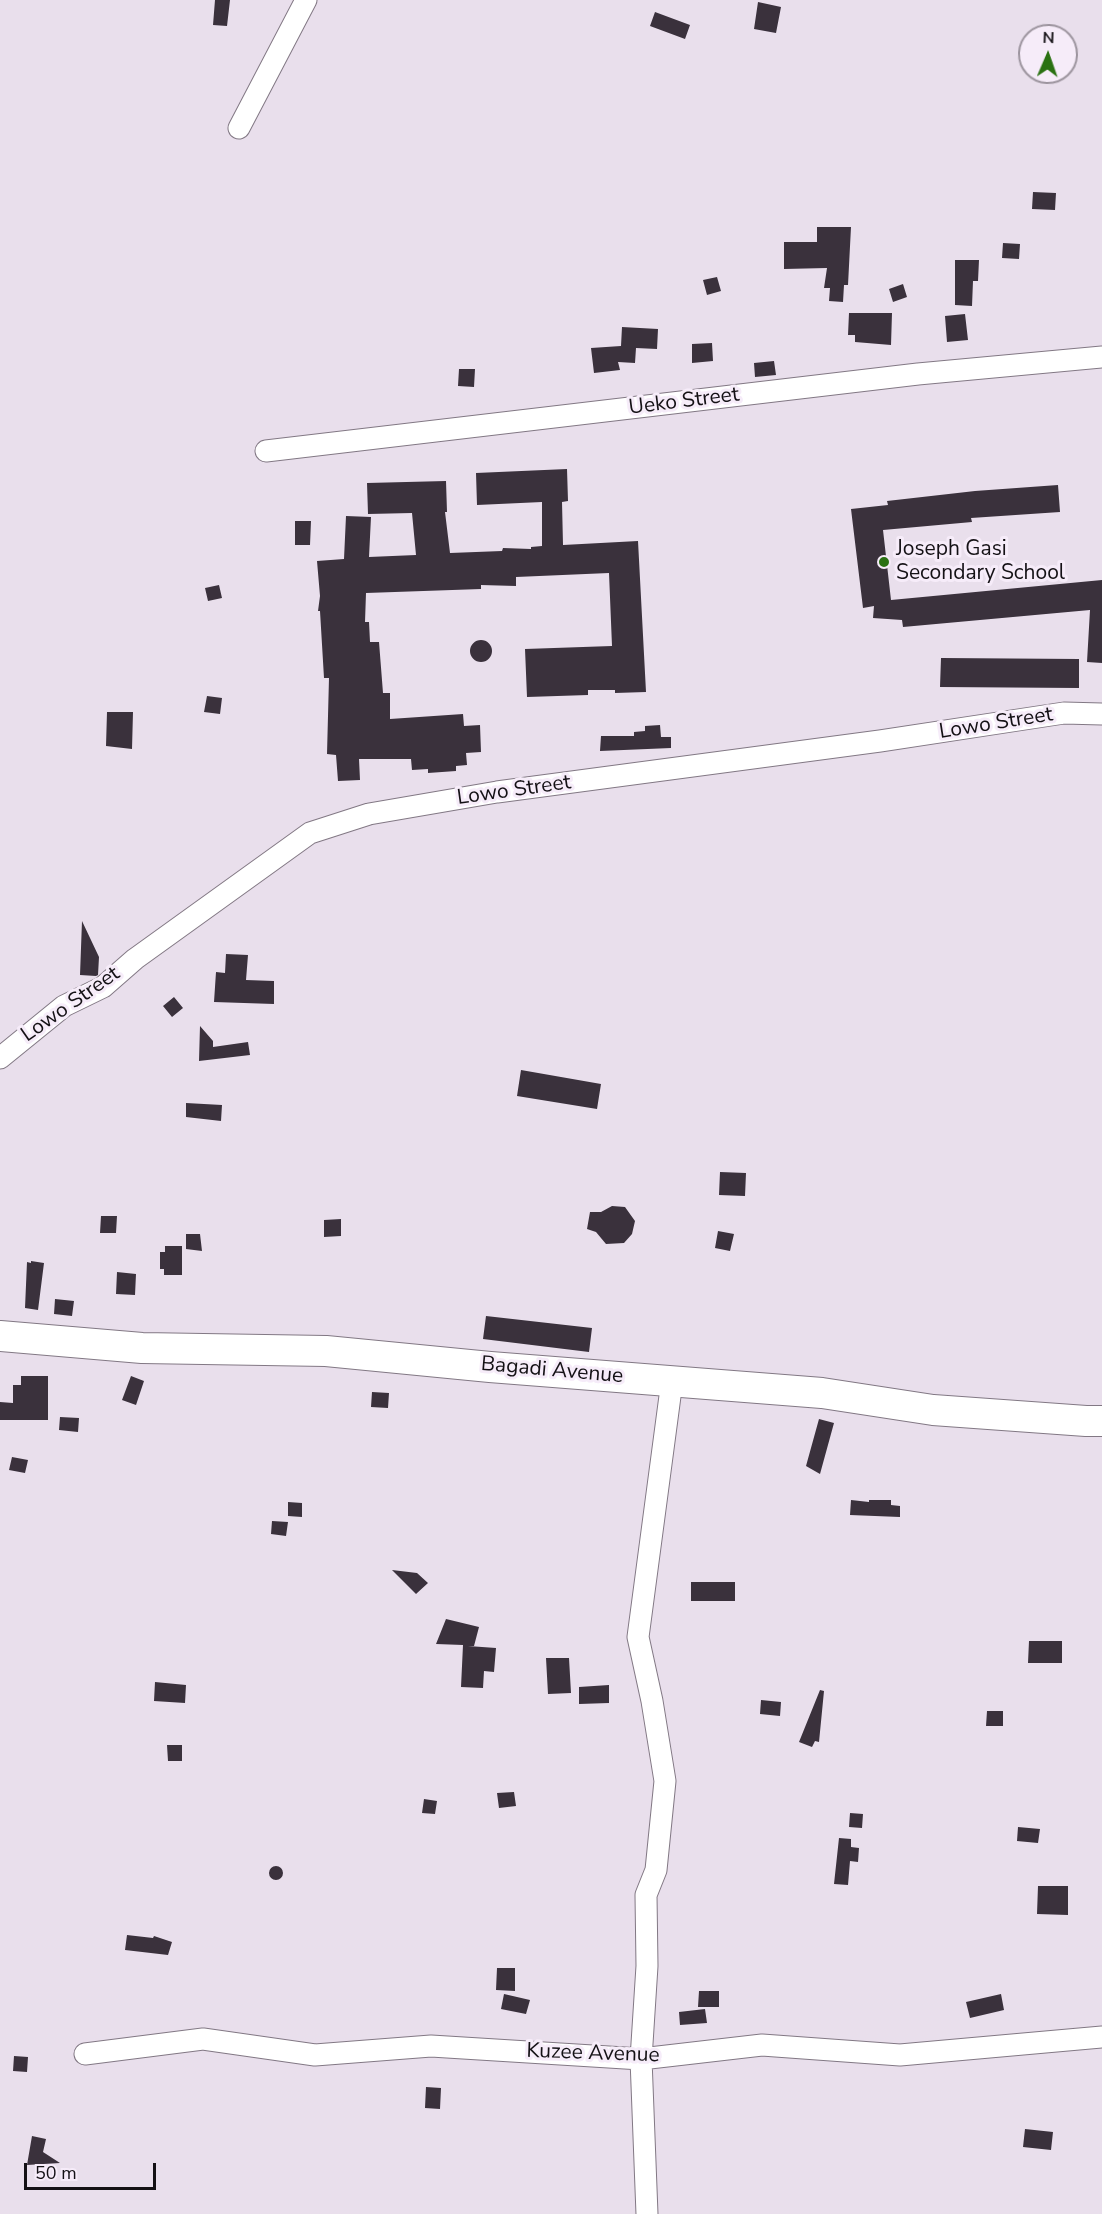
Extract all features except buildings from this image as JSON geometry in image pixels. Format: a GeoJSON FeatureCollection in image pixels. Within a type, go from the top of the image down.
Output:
{"type":"FeatureCollection","features":[{"type":"Feature","properties":{"kind":"street"},"geometry":{"type":"LineString","coordinates":[[239,128],[306,0]]}},
{"type":"Feature","properties":{"kind":"street","name":"Ueko Street"},"geometry":{"type":"LineString","coordinates":[[266,451],[918,374],[1102,357]]}},
{"type":"Feature","properties":{"kind":"street","name":"Lowo Street"},"geometry":{"type":"LineString","coordinates":[[0,1058],[64,1006],[103,987],[135,959],[310,833],[369,814],[497,792],[880,741],[1064,713],[1102,714]]}},
{"type":"Feature","properties":{"kind":"street","name":"Bagadi Avenue"},"geometry":{"type":"LineString","coordinates":[[0,1336],[142,1348],[326,1351],[490,1367],[822,1393],[933,1410],[1102,1421]]}},
{"type":"Feature","properties":{"kind":"street"},"geometry":{"type":"LineString","coordinates":[[647,2214],[641,2059],[647,1966],[646,1895],[656,1870],[665,1782],[652,1701],[638,1637],[672,1381]]}},
{"type":"Feature","properties":{"kind":"street","name":"Kuzee Avenue"},"geometry":{"type":"LineString","coordinates":[[85,2054],[204,2039],[315,2055],[431,2046],[641,2059],[762,2045],[900,2055],[1102,2037]]}},
{"type":"Feature","properties":{"kind":"place","name":"Joseph Gasi Secondary School"},"geometry":{"type":"Point","coordinates":[884,562]}}]}
